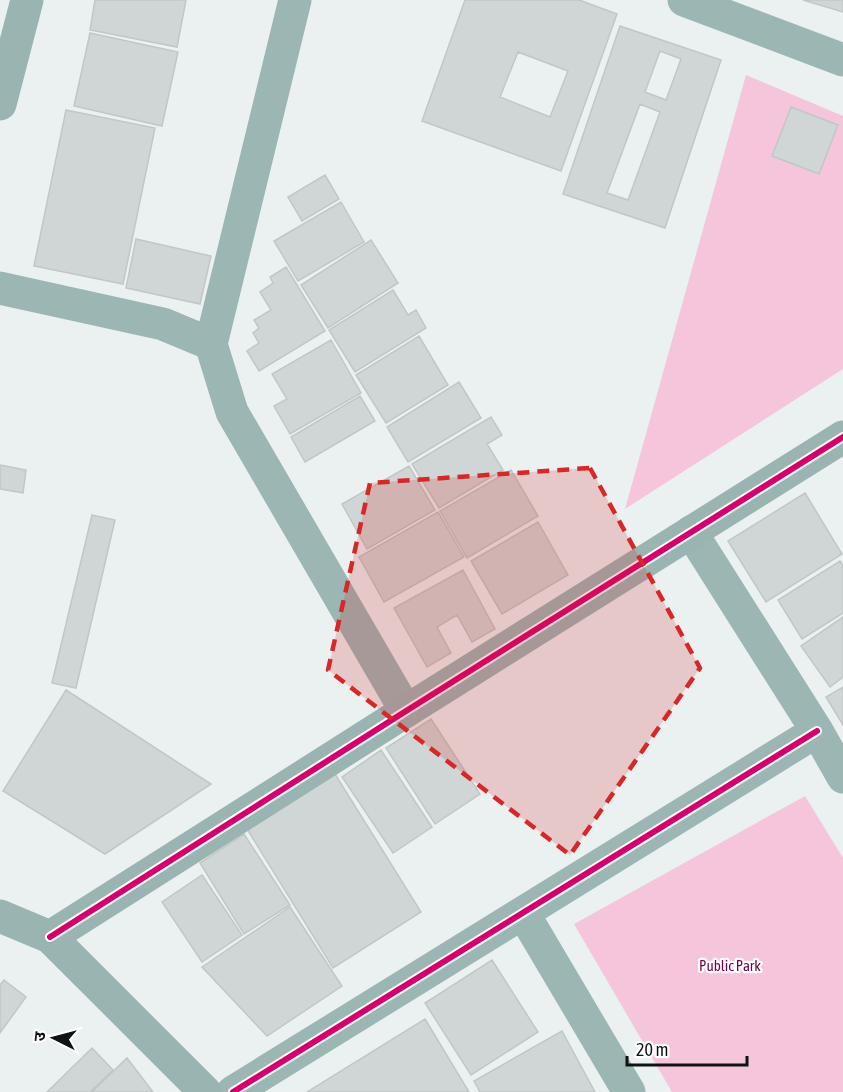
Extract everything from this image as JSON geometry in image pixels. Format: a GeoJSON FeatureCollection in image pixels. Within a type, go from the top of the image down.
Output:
{"type":"FeatureCollection","features":[{"type":"Feature","properties":{"kind":"street"},"geometry":{"type":"LineString","coordinates":[[0,104],[27,0]]}},
{"type":"Feature","properties":{"kind":"street"},"geometry":{"type":"LineString","coordinates":[[295,0],[211,344],[232,412],[406,711]]}},
{"type":"Feature","properties":{"kind":"street"},"geometry":{"type":"LineString","coordinates":[[684,0],[843,60]]}},
{"type":"Feature","properties":{"kind":"street"},"geometry":{"type":"LineString","coordinates":[[0,288],[163,324],[211,344]]}},
{"type":"Feature","properties":{"kind":"street"},"geometry":{"type":"LineString","coordinates":[[50,937],[843,437]]}},
{"type":"Feature","properties":{"kind":"street"},"geometry":{"type":"LineString","coordinates":[[691,532],[843,777]]}},
{"type":"Feature","properties":{"kind":"street"},"geometry":{"type":"LineString","coordinates":[[233,1092],[816,731]]}},
{"type":"Feature","properties":{"kind":"street"},"geometry":{"type":"LineString","coordinates":[[523,913],[629,1092]]}},
{"type":"Feature","properties":{"kind":"street"},"geometry":{"type":"LineString","coordinates":[[0,916],[50,937],[205,1092]]}},
{"type":"Feature","properties":{"kind":"highlighted area"},"geometry":{"type":"Polygon","coordinates":[[[590,468],[700,668],[570,855],[328,670],[370,483],[590,468]]]}},
{"type":"Feature","properties":{"kind":"green space"},"geometry":{"type":"Polygon","coordinates":[[[746,75],[843,116],[843,369],[625,509],[746,75]]]}},
{"type":"Feature","properties":{"kind":"green space","name":"Public Park"},"geometry":{"type":"Polygon","coordinates":[[[805,796],[843,858],[843,1092],[672,1092],[574,924],[805,796]]]}},
{"type":"Feature","properties":{"kind":"building"},"geometry":{"type":"Polygon","coordinates":[[[95,0],[186,0],[177,47],[90,30],[95,0]]]}},
{"type":"Feature","properties":{"kind":"building"},"geometry":{"type":"Polygon","coordinates":[[[465,0],[579,0],[617,14],[561,171],[422,121],[465,0]],[[518,52],[500,97],[550,117],[568,71],[518,52]]]}},
{"type":"Feature","properties":{"kind":"building"},"geometry":{"type":"Polygon","coordinates":[[[803,0],[843,0],[843,12],[803,0]]]}},
{"type":"Feature","properties":{"kind":"building"},"geometry":{"type":"Polygon","coordinates":[[[620,26],[721,60],[665,228],[563,194],[620,26]],[[660,51],[645,92],[666,100],[681,59],[660,51]],[[640,104],[607,193],[628,200],[660,112],[640,104]]]}},
{"type":"Feature","properties":{"kind":"building"},"geometry":{"type":"Polygon","coordinates":[[[90,33],[178,52],[162,126],[74,106],[90,33]]]}},
{"type":"Feature","properties":{"kind":"building"},"geometry":{"type":"Polygon","coordinates":[[[791,107],[838,125],[819,174],[772,156],[791,107]]]}},
{"type":"Feature","properties":{"kind":"building"},"geometry":{"type":"Polygon","coordinates":[[[66,110],[155,128],[123,284],[34,266],[66,110]]]}},
{"type":"Feature","properties":{"kind":"building"},"geometry":{"type":"Polygon","coordinates":[[[325,175],[339,199],[302,221],[288,197],[325,175]]]}},
{"type":"Feature","properties":{"kind":"building"},"geometry":{"type":"Polygon","coordinates":[[[341,202],[364,242],[298,281],[274,241],[341,202]]]}},
{"type":"Feature","properties":{"kind":"building"},"geometry":{"type":"Polygon","coordinates":[[[136,239],[211,256],[200,304],[126,288],[136,239]]]}},
{"type":"Feature","properties":{"kind":"building"},"geometry":{"type":"Polygon","coordinates":[[[371,240],[398,283],[328,328],[301,285],[371,240]]]}},
{"type":"Feature","properties":{"kind":"building"},"geometry":{"type":"Polygon","coordinates":[[[286,267],[325,331],[259,371],[247,351],[259,343],[253,333],[259,328],[254,320],[271,310],[260,292],[273,283],[270,277],[286,267]]]}},
{"type":"Feature","properties":{"kind":"building"},"geometry":{"type":"Polygon","coordinates":[[[393,290],[408,315],[416,310],[426,328],[355,372],[329,330],[393,290]]]}},
{"type":"Feature","properties":{"kind":"building"},"geometry":{"type":"Polygon","coordinates":[[[419,336],[448,385],[386,423],[356,375],[419,336]]]}},
{"type":"Feature","properties":{"kind":"building"},"geometry":{"type":"Polygon","coordinates":[[[331,340],[361,393],[290,434],[274,406],[287,399],[272,374],[331,340]]]}},
{"type":"Feature","properties":{"kind":"building"},"geometry":{"type":"Polygon","coordinates":[[[459,382],[481,418],[408,462],[387,427],[459,382]]]}},
{"type":"Feature","properties":{"kind":"building"},"geometry":{"type":"Polygon","coordinates":[[[360,396],[375,421],[305,462],[291,437],[360,396]]]}},
{"type":"Feature","properties":{"kind":"building"},"geometry":{"type":"Polygon","coordinates":[[[491,417],[502,435],[487,444],[503,470],[439,508],[412,464],[491,417]]]}},
{"type":"Feature","properties":{"kind":"building"},"geometry":{"type":"Polygon","coordinates":[[[0,465],[26,470],[23,493],[0,489],[0,465]]]}},
{"type":"Feature","properties":{"kind":"building"},"geometry":{"type":"Polygon","coordinates":[[[409,466],[435,510],[367,549],[342,504],[409,466]]]}},
{"type":"Feature","properties":{"kind":"building"},"geometry":{"type":"Polygon","coordinates":[[[511,470],[538,516],[467,558],[440,511],[511,470]]]}},
{"type":"Feature","properties":{"kind":"building"},"geometry":{"type":"Polygon","coordinates":[[[805,493],[842,554],[766,602],[728,541],[805,493]]]}},
{"type":"Feature","properties":{"kind":"building"},"geometry":{"type":"Polygon","coordinates":[[[438,512],[464,557],[384,602],[359,557],[438,512]]]}},
{"type":"Feature","properties":{"kind":"building"},"geometry":{"type":"Polygon","coordinates":[[[92,515],[115,520],[76,688],[52,683],[92,515]]]}},
{"type":"Feature","properties":{"kind":"building"},"geometry":{"type":"Polygon","coordinates":[[[538,522],[568,575],[502,614],[471,561],[538,522]]]}},
{"type":"Feature","properties":{"kind":"building"},"geometry":{"type":"Polygon","coordinates":[[[840,561],[843,566],[843,613],[802,639],[778,600],[840,561]]]}},
{"type":"Feature","properties":{"kind":"building"},"geometry":{"type":"Polygon","coordinates":[[[463,570],[495,629],[472,642],[457,615],[437,627],[451,653],[427,667],[394,608],[463,570]]]}},
{"type":"Feature","properties":{"kind":"building"},"geometry":{"type":"Polygon","coordinates":[[[843,617],[843,677],[830,687],[801,646],[843,617]]]}},
{"type":"Feature","properties":{"kind":"building"},"geometry":{"type":"Polygon","coordinates":[[[843,687],[843,725],[826,697],[843,687]]]}},
{"type":"Feature","properties":{"kind":"building"},"geometry":{"type":"Polygon","coordinates":[[[66,690],[211,784],[105,854],[3,791],[66,690]]]}},
{"type":"Feature","properties":{"kind":"building"},"geometry":{"type":"Polygon","coordinates":[[[431,719],[480,794],[435,824],[386,748],[431,719]]]}},
{"type":"Feature","properties":{"kind":"building"},"geometry":{"type":"Polygon","coordinates":[[[381,750],[432,827],[393,853],[342,777],[381,750]]]}},
{"type":"Feature","properties":{"kind":"building"},"geometry":{"type":"Polygon","coordinates":[[[335,774],[421,912],[333,968],[247,829],[335,774]]]}},
{"type":"Feature","properties":{"kind":"building"},"geometry":{"type":"Polygon","coordinates":[[[244,834],[290,905],[244,934],[200,863],[244,834]]]}},
{"type":"Feature","properties":{"kind":"building"},"geometry":{"type":"Polygon","coordinates":[[[202,875],[242,935],[202,962],[162,902],[202,875]]]}},
{"type":"Feature","properties":{"kind":"building"},"geometry":{"type":"Polygon","coordinates":[[[290,907],[342,986],[267,1036],[202,967],[290,907]]]}},
{"type":"Feature","properties":{"kind":"building"},"geometry":{"type":"Polygon","coordinates":[[[492,960],[538,1032],[471,1075],[425,1003],[492,960]]]}},
{"type":"Feature","properties":{"kind":"building"},"geometry":{"type":"Polygon","coordinates":[[[4,980],[26,997],[0,1033],[0,985],[4,980]]]}},
{"type":"Feature","properties":{"kind":"building"},"geometry":{"type":"Polygon","coordinates":[[[425,1019],[469,1092],[307,1092],[425,1019]]]}},
{"type":"Feature","properties":{"kind":"building"},"geometry":{"type":"Polygon","coordinates":[[[562,1031],[595,1092],[480,1092],[474,1081],[562,1031]]]}},
{"type":"Feature","properties":{"kind":"building"},"geometry":{"type":"Polygon","coordinates":[[[92,1048],[113,1070],[90,1092],[47,1092],[92,1048]]]}},
{"type":"Feature","properties":{"kind":"building"},"geometry":{"type":"Polygon","coordinates":[[[127,1058],[153,1092],[92,1092],[127,1058]]]}},
{"type":"Feature","properties":{"kind":"cycle path"},"geometry":{"type":"LineString","coordinates":[[50,937],[843,437]]}},
{"type":"Feature","properties":{"kind":"cycle path"},"geometry":{"type":"LineString","coordinates":[[233,1092],[817,731]]}}]}
